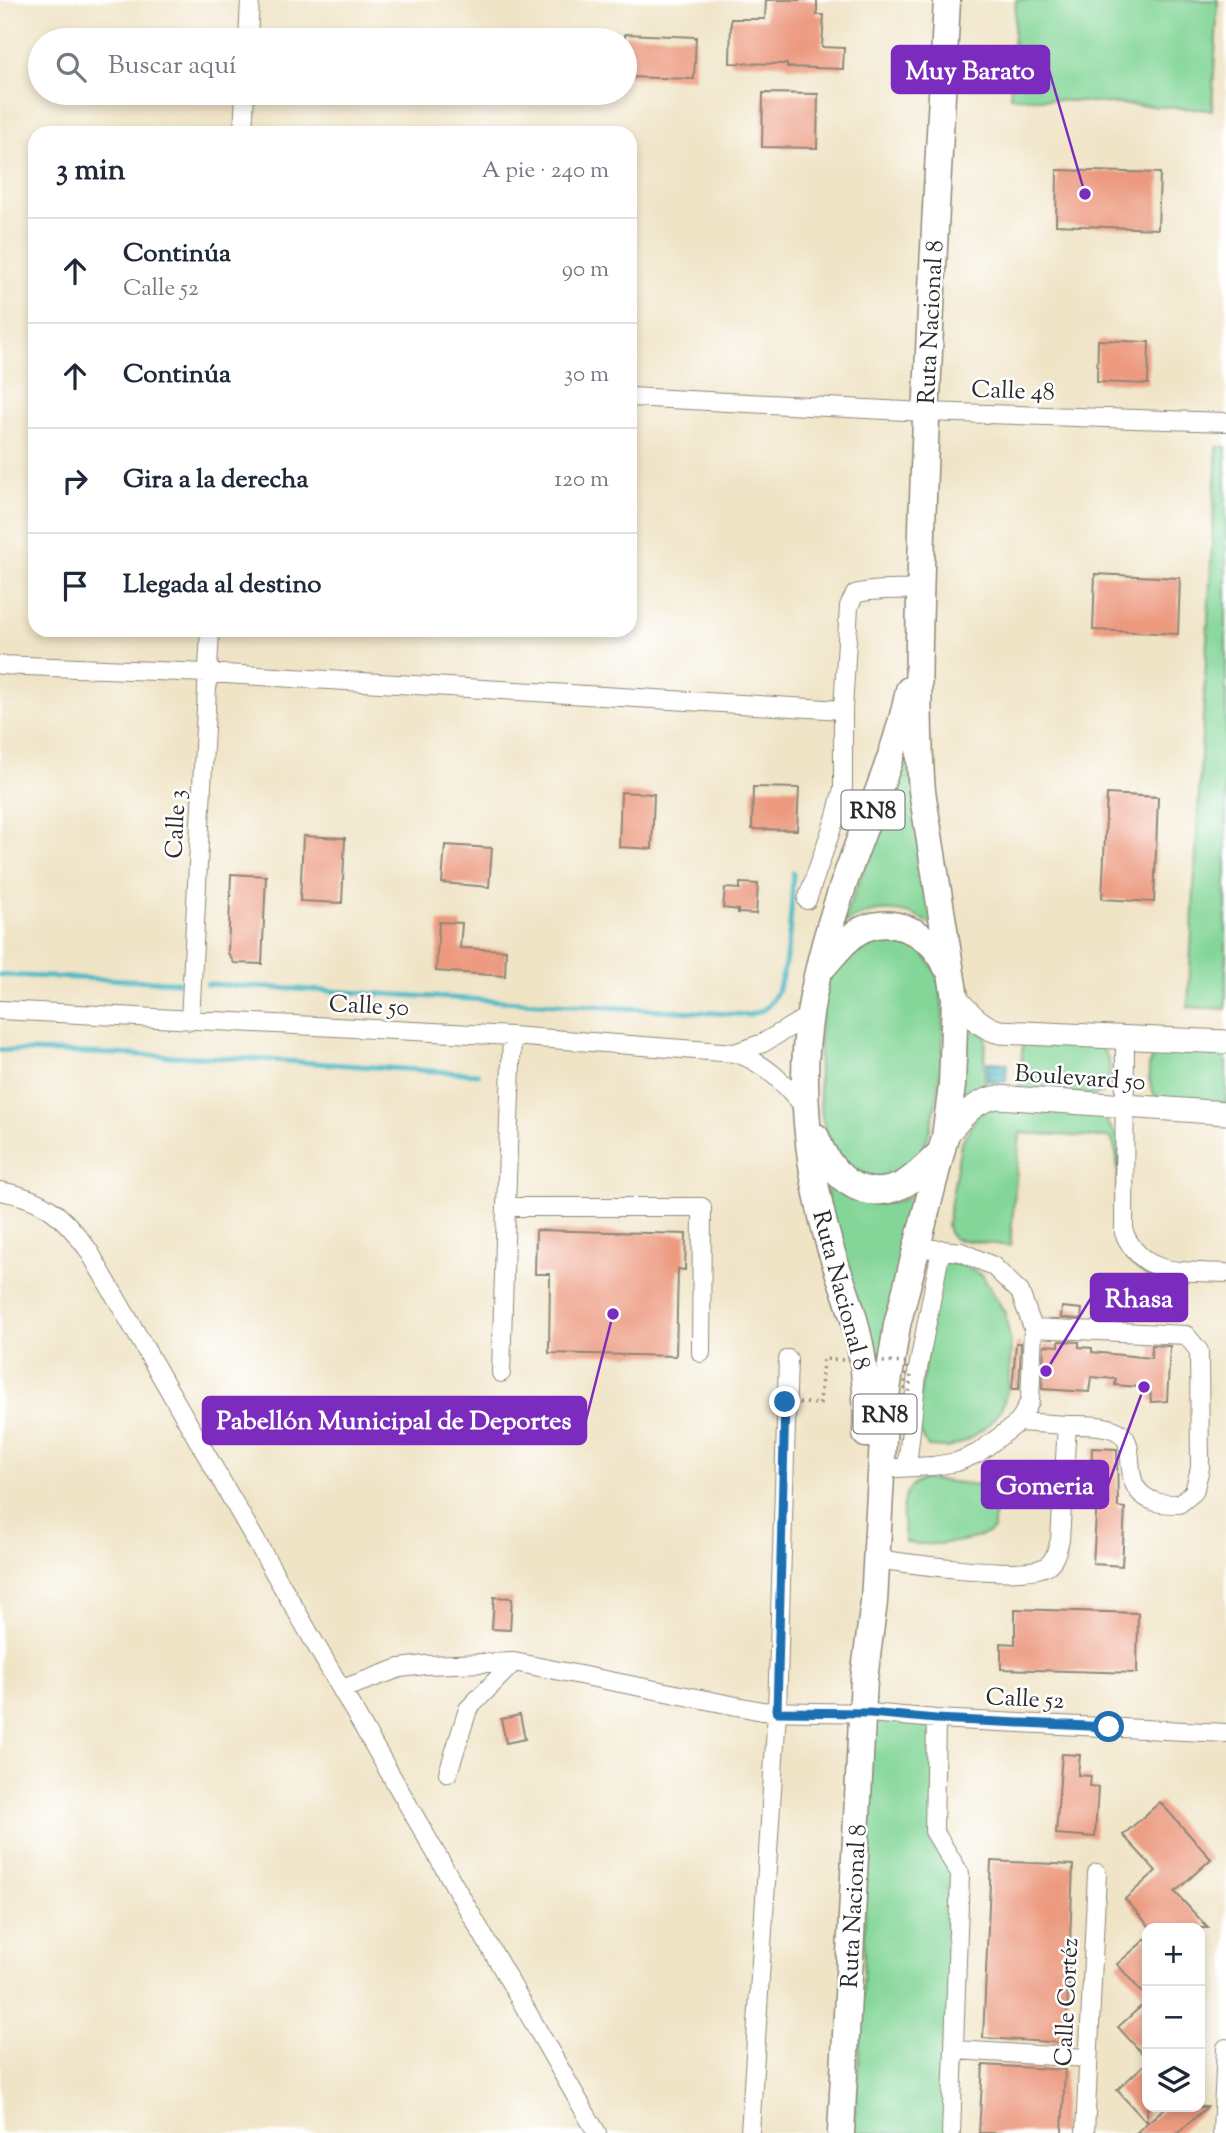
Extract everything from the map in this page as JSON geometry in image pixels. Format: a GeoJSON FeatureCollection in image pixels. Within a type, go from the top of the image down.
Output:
{"type":"FeatureCollection","features":[{"type":"Feature","properties":{"kind":"highway","name":"Ruta Nacional 8"},"geometry":{"type":"LineString","coordinates":[[864,1679],[874,1602],[876,1559],[894,1468],[886,1403],[897,1325],[942,1145],[952,1086],[953,987],[922,792],[919,644],[925,412],[947,0]]}},
{"type":"Feature","properties":{"kind":"highway","name":"Ruta Nacional 8"},"geometry":{"type":"LineString","coordinates":[[841,2133],[863,1714],[860,1592],[868,1401],[864,1365],[853,1317],[822,1216],[811,1162],[805,1082],[810,1014],[817,974],[841,890],[893,751],[907,703],[919,644]]}},
{"type":"Feature","properties":{"kind":"highway"},"geometry":{"type":"LineString","coordinates":[[817,974],[857,932],[871,926],[888,925],[904,927],[931,944],[942,956],[953,987]]}},
{"type":"Feature","properties":{"kind":"highway","name":"Ruta Nacional 8"},"geometry":{"type":"LineString","coordinates":[[807,1111],[826,1161],[836,1174],[867,1191],[884,1191],[901,1185],[916,1175],[942,1145]]}},
{"type":"Feature","properties":{"kind":"main road","name":"Boulevard 50"},"geometry":{"type":"LineString","coordinates":[[953,987],[973,1017],[990,1030],[1226,1042]]}},
{"type":"Feature","properties":{"kind":"main road","name":"Boulevard 50"},"geometry":{"type":"LineString","coordinates":[[942,1145],[967,1111],[988,1099],[998,1097],[1226,1113]]}},
{"type":"Feature","properties":{"kind":"street"},"geometry":{"type":"LineString","coordinates":[[249,28],[250,0]]}},
{"type":"Feature","properties":{"kind":"street"},"geometry":{"type":"LineString","coordinates":[[243,126],[244,105]]}},
{"type":"Feature","properties":{"kind":"street","name":"Calle 48"},"geometry":{"type":"LineString","coordinates":[[637,397],[925,412],[1226,422]]}},
{"type":"Feature","properties":{"kind":"street"},"geometry":{"type":"LineString","coordinates":[[807,900],[843,788],[843,710],[849,606],[855,594],[868,590],[896,592],[921,589]]}},
{"type":"Feature","properties":{"kind":"street","name":"Calle 3"},"geometry":{"type":"LineString","coordinates":[[190,1021],[210,637]]}},
{"type":"Feature","properties":{"kind":"street"},"geometry":{"type":"LineString","coordinates":[[0,665],[207,673],[843,710]]}},
{"type":"Feature","properties":{"kind":"street","name":"Calle 50"},"geometry":{"type":"LineString","coordinates":[[0,1010],[512,1036],[734,1052],[761,1064],[807,1111]]}},
{"type":"Feature","properties":{"kind":"street","name":"Calle 50"},"geometry":{"type":"LineString","coordinates":[[734,1052],[763,1043],[810,1014]]}},
{"type":"Feature","properties":{"kind":"street"},"geometry":{"type":"LineString","coordinates":[[500,1373],[512,1036]]}},
{"type":"Feature","properties":{"kind":"street"},"geometry":{"type":"LineString","coordinates":[[1125,1038],[1124,1233],[1132,1249],[1156,1268],[1226,1273]]}},
{"type":"Feature","properties":{"kind":"street"},"geometry":{"type":"LineString","coordinates":[[0,1191],[30,1198],[57,1213],[89,1251],[597,2133]]}},
{"type":"Feature","properties":{"kind":"street"},"geometry":{"type":"LineString","coordinates":[[506,1207],[702,1207],[701,1353]]}},
{"type":"Feature","properties":{"kind":"street"},"geometry":{"type":"LineString","coordinates":[[915,1247],[961,1252],[993,1266],[1020,1292],[1033,1328],[1030,1401],[1019,1422],[978,1453],[957,1462],[894,1468],[917,1374],[941,1250]]}},
{"type":"Feature","properties":{"kind":"street"},"geometry":{"type":"LineString","coordinates":[[1019,1422],[1089,1426],[1118,1431],[1128,1443],[1130,1478],[1139,1491],[1156,1502],[1178,1504],[1194,1492],[1200,1468],[1199,1351],[1186,1335],[1033,1328]]}},
{"type":"Feature","properties":{"kind":"street"},"geometry":{"type":"LineString","coordinates":[[750,2133],[777,1712],[788,1359]]}},
{"type":"Feature","properties":{"kind":"street"},"geometry":{"type":"LineString","coordinates":[[876,1559],[958,1570],[1028,1571],[1048,1565],[1055,1556],[1060,1541],[1067,1425]]}},
{"type":"Feature","properties":{"kind":"street"},"geometry":{"type":"LineString","coordinates":[[448,1773],[468,1709],[514,1662]]}},
{"type":"Feature","properties":{"kind":"street","name":"Calle 52"},"geometry":{"type":"LineString","coordinates":[[342,1689],[400,1668],[514,1662],[762,1711],[1226,1733]]}},
{"type":"Feature","properties":{"kind":"street"},"geometry":{"type":"LineString","coordinates":[[936,1719],[934,1831],[960,1874],[951,2133]]}},
{"type":"Feature","properties":{"kind":"street","name":"Calle Cortéz"},"geometry":{"type":"LineString","coordinates":[[1085,2133],[1097,1873]]}},
{"type":"Feature","properties":{"kind":"street"},"geometry":{"type":"LineString","coordinates":[[1222,2133],[1226,2048]]}},
{"type":"Feature","properties":{"kind":"street"},"geometry":{"type":"LineString","coordinates":[[955,2050],[1087,2058]]}},
{"type":"Feature","properties":{"kind":"path"},"geometry":{"type":"LineString","coordinates":[[785,1402],[820,1404],[823,1359],[907,1363],[903,1408],[907,1409],[911,1374]]}},
{"type":"Feature","properties":{"kind":"green space"},"geometry":{"type":"Polygon","coordinates":[[[1016,0],[1218,0],[1212,110],[1010,97],[1016,0]]]}},
{"type":"Feature","properties":{"kind":"green space"},"geometry":{"type":"Polygon","coordinates":[[[1217,447],[1226,447],[1226,1009],[1188,1007],[1217,447]]]}},
{"type":"Feature","properties":{"kind":"green space"},"geometry":{"type":"Polygon","coordinates":[[[905,757],[912,758],[939,932],[916,917],[891,911],[866,914],[841,926],[888,809],[905,757]]]}},
{"type":"Feature","properties":{"kind":"green space"},"geometry":{"type":"Polygon","coordinates":[[[889,936],[916,947],[934,969],[943,1009],[943,1036],[938,1092],[926,1140],[919,1157],[912,1165],[884,1180],[848,1169],[828,1137],[822,1118],[819,1054],[822,1009],[833,969],[854,949],[872,940],[889,936]]]}},
{"type":"Feature","properties":{"kind":"green space"},"geometry":{"type":"Polygon","coordinates":[[[965,1017],[986,1037],[984,1092],[958,1107],[965,1017]]]}},
{"type":"Feature","properties":{"kind":"green space"},"geometry":{"type":"Polygon","coordinates":[[[1023,1040],[1101,1047],[1108,1058],[1110,1070],[1102,1093],[1093,1095],[1019,1091],[1023,1040]]]}},
{"type":"Feature","properties":{"kind":"green space"},"geometry":{"type":"Polygon","coordinates":[[[1158,1048],[1226,1050],[1226,1104],[1156,1098],[1151,1085],[1149,1066],[1158,1048]]]}},
{"type":"Feature","properties":{"kind":"green space"},"geometry":{"type":"Polygon","coordinates":[[[992,1106],[1102,1115],[1120,1141],[1122,1236],[1151,1269],[1152,1279],[1131,1264],[1120,1248],[1115,1231],[1118,1177],[1117,1157],[1111,1138],[1020,1133],[1010,1246],[955,1239],[949,1233],[947,1225],[961,1143],[978,1114],[992,1106]]]}},
{"type":"Feature","properties":{"kind":"green space"},"geometry":{"type":"Polygon","coordinates":[[[826,1182],[850,1196],[877,1203],[899,1201],[925,1187],[882,1367],[875,1367],[827,1201],[826,1182]]]}},
{"type":"Feature","properties":{"kind":"green space"},"geometry":{"type":"Polygon","coordinates":[[[939,1261],[962,1265],[982,1275],[1005,1313],[1011,1344],[1008,1388],[1001,1410],[987,1426],[966,1441],[948,1448],[928,1447],[916,1424],[939,1261]]]}},
{"type":"Feature","properties":{"kind":"green space"},"geometry":{"type":"Polygon","coordinates":[[[923,1479],[989,1486],[994,1493],[994,1529],[976,1538],[951,1543],[906,1542],[904,1501],[909,1489],[923,1479]]]}},
{"type":"Feature","properties":{"kind":"green space"},"geometry":{"type":"Polygon","coordinates":[[[870,1713],[936,1719],[934,1831],[960,1874],[951,2133],[854,2133],[863,1986],[870,1713]]]}},
{"type":"Feature","properties":{"kind":"water"},"geometry":{"type":"Polygon","coordinates":[[[988,1062],[1007,1063],[1006,1082],[987,1081],[988,1062]]]}},
{"type":"Feature","properties":{"kind":"building"},"geometry":{"type":"Polygon","coordinates":[[[766,0],[817,0],[817,15],[824,15],[822,47],[844,48],[843,69],[730,63],[731,19],[765,19],[766,0]]]}},
{"type":"Feature","properties":{"kind":"building"},"geometry":{"type":"Polygon","coordinates":[[[637,35],[696,37],[694,79],[637,77],[637,35]]]}},
{"type":"Feature","properties":{"kind":"building"},"geometry":{"type":"Polygon","coordinates":[[[763,93],[818,94],[817,148],[762,147],[763,93]]]}},
{"type":"Feature","properties":{"kind":"building"},"geometry":{"type":"Polygon","coordinates":[[[1057,170],[1160,173],[1158,229],[1056,225],[1057,170]]]}},
{"type":"Feature","properties":{"kind":"building"},"geometry":{"type":"Polygon","coordinates":[[[1098,340],[1149,342],[1148,384],[1097,382],[1098,340]]]}},
{"type":"Feature","properties":{"kind":"building"},"geometry":{"type":"Polygon","coordinates":[[[1095,574],[1180,578],[1178,634],[1093,630],[1095,574]]]}},
{"type":"Feature","properties":{"kind":"building"},"geometry":{"type":"Polygon","coordinates":[[[753,787],[799,788],[797,830],[752,829],[753,787]]]}},
{"type":"Feature","properties":{"kind":"building"},"geometry":{"type":"Polygon","coordinates":[[[621,792],[654,794],[652,849],[619,847],[621,792]]]}},
{"type":"Feature","properties":{"kind":"building"},"geometry":{"type":"Polygon","coordinates":[[[1107,794],[1158,797],[1154,902],[1102,899],[1107,794]]]}},
{"type":"Feature","properties":{"kind":"building"},"geometry":{"type":"Polygon","coordinates":[[[303,836],[345,838],[342,903],[300,901],[303,836]]]}},
{"type":"Feature","properties":{"kind":"building"},"geometry":{"type":"Polygon","coordinates":[[[445,845],[492,848],[489,887],[442,883],[445,845]]]}},
{"type":"Feature","properties":{"kind":"building"},"geometry":{"type":"Polygon","coordinates":[[[231,874],[266,876],[262,964],[234,963],[228,953],[231,874]]]}},
{"type":"Feature","properties":{"kind":"building"},"geometry":{"type":"Polygon","coordinates":[[[740,883],[758,884],[756,914],[738,913],[738,910],[723,908],[725,888],[740,889],[740,883]]]}},
{"type":"Feature","properties":{"kind":"building"},"geometry":{"type":"Polygon","coordinates":[[[439,922],[462,923],[460,948],[506,950],[505,976],[436,971],[439,922]]]}},
{"type":"Feature","properties":{"kind":"building"},"geometry":{"type":"Polygon","coordinates":[[[536,1230],[686,1234],[685,1270],[678,1269],[676,1356],[549,1353],[550,1274],[535,1274],[536,1230]]]}},
{"type":"Feature","properties":{"kind":"building"},"geometry":{"type":"Polygon","coordinates":[[[1062,1307],[1082,1309],[1081,1319],[1061,1318],[1062,1307]]]}},
{"type":"Feature","properties":{"kind":"building"},"geometry":{"type":"Polygon","coordinates":[[[1059,1341],[1079,1342],[1079,1347],[1092,1348],[1092,1352],[1151,1358],[1152,1345],[1170,1346],[1167,1401],[1151,1402],[1150,1388],[1115,1385],[1116,1379],[1091,1377],[1089,1392],[1042,1389],[1044,1345],[1059,1346],[1059,1341]]]}},
{"type":"Feature","properties":{"kind":"building"},"geometry":{"type":"Polygon","coordinates":[[[1016,1343],[1021,1343],[1019,1389],[1012,1389],[1016,1343]]]}},
{"type":"Feature","properties":{"kind":"building"},"geometry":{"type":"Polygon","coordinates":[[[1092,1448],[1117,1449],[1118,1507],[1125,1508],[1122,1566],[1093,1564],[1098,1482],[1091,1482],[1092,1448]]]}},
{"type":"Feature","properties":{"kind":"building"},"geometry":{"type":"Polygon","coordinates":[[[494,1597],[512,1598],[510,1630],[492,1629],[494,1597]]]}},
{"type":"Feature","properties":{"kind":"building"},"geometry":{"type":"Polygon","coordinates":[[[1015,1609],[1138,1613],[1137,1673],[1001,1669],[1001,1643],[1015,1644],[1015,1609]]]}},
{"type":"Feature","properties":{"kind":"building"},"geometry":{"type":"Polygon","coordinates":[[[520,1715],[525,1739],[506,1743],[501,1719],[520,1715]]]}},
{"type":"Feature","properties":{"kind":"building"},"geometry":{"type":"Polygon","coordinates":[[[1062,1754],[1080,1755],[1078,1775],[1091,1776],[1090,1786],[1098,1787],[1095,1837],[1056,1834],[1062,1754]]]}},
{"type":"Feature","properties":{"kind":"building"},"geometry":{"type":"Polygon","coordinates":[[[1160,1802],[1211,1859],[1175,1892],[1203,1923],[1147,1923],[1125,1899],[1156,1871],[1123,1835],[1160,1802]]]}},
{"type":"Feature","properties":{"kind":"building"},"geometry":{"type":"Polygon","coordinates":[[[991,1861],[1073,1865],[1066,2043],[983,2038],[991,1861]]]}},
{"type":"Feature","properties":{"kind":"building"},"geometry":{"type":"Polygon","coordinates":[[[1142,1942],[1142,1992],[1117,1964],[1142,1942]]]}},
{"type":"Feature","properties":{"kind":"building"},"geometry":{"type":"Polygon","coordinates":[[[1142,2005],[1142,2053],[1118,2027],[1142,2005]]]}},
{"type":"Feature","properties":{"kind":"building"},"geometry":{"type":"Polygon","coordinates":[[[983,2065],[1065,2070],[1062,2133],[979,2133],[983,2065]]]}},
{"type":"Feature","properties":{"kind":"building"},"geometry":{"type":"Polygon","coordinates":[[[1142,2067],[1142,2112],[1147,2112],[1147,2123],[1117,2090],[1142,2067]]]}},
{"type":"Feature","properties":{"kind":"building"},"geometry":{"type":"Polygon","coordinates":[[[1160,2112],[1201,2112],[1178,2133],[1136,2133],[1160,2112]]]}},
{"type":"Feature","properties":{"kind":"waterway"},"geometry":{"type":"LineString","coordinates":[[207,984],[749,1015],[764,1009],[780,985],[788,946],[793,873]]}},
{"type":"Feature","properties":{"kind":"waterway"},"geometry":{"type":"LineString","coordinates":[[0,975],[178,982]]}},
{"type":"Feature","properties":{"kind":"waterway"},"geometry":{"type":"LineString","coordinates":[[0,1050],[256,1059],[478,1074]]}},
{"type":"Feature","properties":{"kind":"place","name":"Muy Barato"},"geometry":{"type":"Point","coordinates":[1085,194]}},
{"type":"Feature","properties":{"kind":"place","name":"Pabellón Municipal de Deportes"},"geometry":{"type":"Point","coordinates":[613,1314]}},
{"type":"Feature","properties":{"kind":"place","name":"Rhasa"},"geometry":{"type":"Point","coordinates":[1046,1371]}},
{"type":"Feature","properties":{"kind":"place","name":"Gomeria"},"geometry":{"type":"Point","coordinates":[1144,1387]}},
{"type":"Feature","properties":{"kind":"route"},"geometry":{"type":"LineString","coordinates":[[785,1402],[777,1712],[870,1713],[936,1719],[1109,1727]]}}]}
